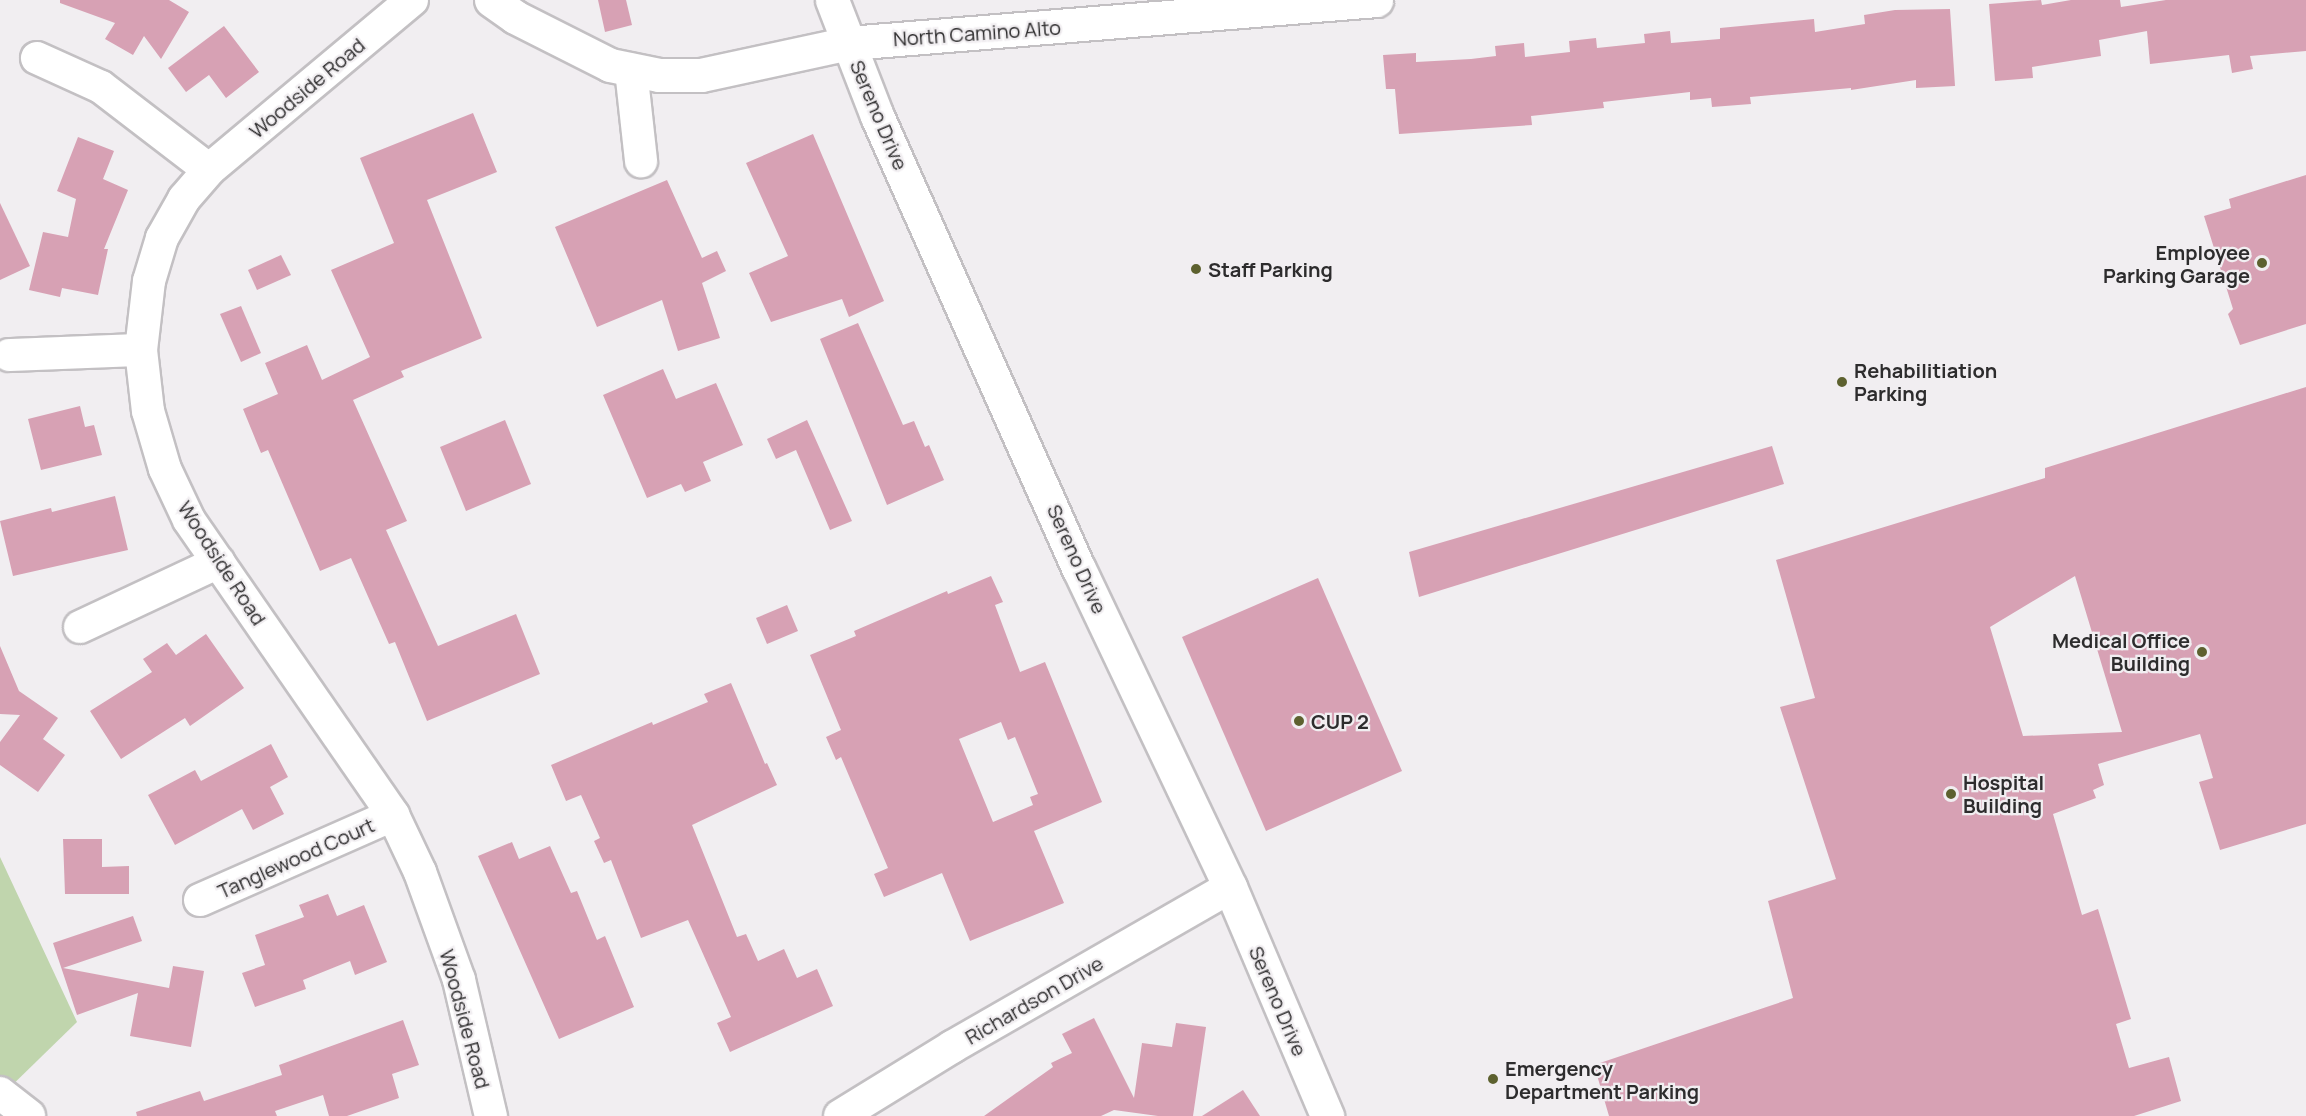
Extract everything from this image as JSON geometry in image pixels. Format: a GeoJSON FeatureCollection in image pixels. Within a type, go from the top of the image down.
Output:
{"type":"FeatureCollection","features":[{"type":"Feature","properties":{"kind":"street","name":"Woodside Road"},"geometry":{"type":"LineString","coordinates":[[412,0],[209,170],[184,199],[162,238],[148,281],[141,350],[148,411],[165,469],[189,520],[393,815],[420,872],[459,980],[491,1116]]}},
{"type":"Feature","properties":{"kind":"street","name":"North Camino Alto"},"geometry":{"type":"LineString","coordinates":[[491,0],[514,17],[610,65],[659,75],[701,75],[849,43],[1376,0]]}},
{"type":"Feature","properties":{"kind":"street","name":"Sereno Drive"},"geometry":{"type":"LineString","coordinates":[[832,0],[877,116],[1079,569],[1230,887],[1327,1116]]}},
{"type":"Feature","properties":{"kind":"street"},"geometry":{"type":"LineString","coordinates":[[37,58],[101,87],[209,170]]}},
{"type":"Feature","properties":{"kind":"street"},"geometry":{"type":"LineString","coordinates":[[632,70],[641,161]]}},
{"type":"Feature","properties":{"kind":"street"},"geometry":{"type":"LineString","coordinates":[[9,355],[141,350]]}},
{"type":"Feature","properties":{"kind":"street"},"geometry":{"type":"LineString","coordinates":[[80,627],[219,562]]}},
{"type":"Feature","properties":{"kind":"street","name":"Tanglewood Court"},"geometry":{"type":"LineString","coordinates":[[200,900],[393,815]]}},
{"type":"Feature","properties":{"kind":"street","name":"Richardson Drive"},"geometry":{"type":"LineString","coordinates":[[840,1116],[952,1047],[1230,887]]}},
{"type":"Feature","properties":{"kind":"street"},"geometry":{"type":"LineString","coordinates":[[0,1093],[29,1116]]}},
{"type":"Feature","properties":{"kind":"green space"},"geometry":{"type":"Polygon","coordinates":[[[0,857],[77,1022],[0,1097],[0,857]]]}},
{"type":"Feature","properties":{"kind":"building"},"geometry":{"type":"Polygon","coordinates":[[[60,0],[169,0],[189,12],[161,59],[144,36],[133,55],[105,39],[115,23],[60,3],[60,0]]]}},
{"type":"Feature","properties":{"kind":"building"},"geometry":{"type":"Polygon","coordinates":[[[598,0],[626,0],[632,25],[605,32],[598,0]]]}},
{"type":"Feature","properties":{"kind":"building"},"geometry":{"type":"Polygon","coordinates":[[[2041,0],[2042,5],[2071,0],[2120,0],[2121,7],[2166,0],[2306,0],[2306,51],[2250,56],[2253,69],[2232,73],[2229,55],[2150,64],[2147,31],[2099,40],[2101,56],[2032,67],[2033,78],[1995,81],[1989,4],[2041,0]]]}},
{"type":"Feature","properties":{"kind":"building"},"geometry":{"type":"Polygon","coordinates":[[[1950,9],[1955,86],[1916,88],[1916,80],[1851,90],[1851,88],[1750,97],[1751,104],[1712,107],[1711,98],[1690,100],[1690,92],[1603,102],[1604,108],[1531,116],[1532,125],[1399,134],[1395,89],[1386,89],[1383,55],[1416,53],[1416,62],[1471,59],[1496,56],[1495,46],[1524,43],[1525,57],[1570,52],[1569,41],[1596,38],[1597,48],[1645,43],[1644,34],[1670,31],[1671,43],[1720,39],[1720,28],[1814,19],[1815,32],[1865,24],[1864,15],[1895,10],[1950,9]]]}},
{"type":"Feature","properties":{"kind":"building"},"geometry":{"type":"Polygon","coordinates":[[[224,26],[259,72],[226,98],[209,75],[186,92],[168,68],[224,26]]]}},
{"type":"Feature","properties":{"kind":"building"},"geometry":{"type":"Polygon","coordinates":[[[473,113],[497,172],[427,200],[482,338],[401,371],[404,377],[353,400],[407,521],[386,530],[438,646],[516,614],[540,674],[427,721],[395,642],[389,644],[351,558],[320,571],[268,450],[261,453],[243,409],[278,394],[265,363],[307,345],[322,380],[370,357],[331,270],[394,243],[360,158],[473,113]]]}},
{"type":"Feature","properties":{"kind":"building"},"geometry":{"type":"Polygon","coordinates":[[[813,134],[884,301],[849,317],[842,299],[771,322],[749,273],[788,256],[746,163],[813,134]]]}},
{"type":"Feature","properties":{"kind":"building"},"geometry":{"type":"Polygon","coordinates":[[[78,137],[114,151],[103,179],[128,190],[104,249],[108,249],[98,295],[62,288],[60,297],[29,290],[43,232],[68,237],[76,199],[57,191],[78,137]]]}},
{"type":"Feature","properties":{"kind":"building","name":"Employee Parking Garage"},"geometry":{"type":"Polygon","coordinates":[[[2306,175],[2306,324],[2240,345],[2228,314],[2233,309],[2204,216],[2231,208],[2229,199],[2306,175]]]}},
{"type":"Feature","properties":{"kind":"building"},"geometry":{"type":"Polygon","coordinates":[[[667,180],[702,258],[717,251],[726,271],[702,283],[720,338],[678,351],[662,300],[597,327],[555,227],[667,180]]]}},
{"type":"Feature","properties":{"kind":"building"},"geometry":{"type":"Polygon","coordinates":[[[0,203],[30,266],[0,280],[0,203]]]}},
{"type":"Feature","properties":{"kind":"building"},"geometry":{"type":"Polygon","coordinates":[[[281,255],[291,275],[257,290],[248,270],[281,255]]]}},
{"type":"Feature","properties":{"kind":"building"},"geometry":{"type":"Polygon","coordinates":[[[241,306],[261,353],[241,362],[220,314],[241,306]]]}},
{"type":"Feature","properties":{"kind":"building"},"geometry":{"type":"Polygon","coordinates":[[[858,323],[903,425],[914,421],[925,447],[929,445],[944,480],[887,505],[820,339],[858,323]]]}},
{"type":"Feature","properties":{"kind":"building"},"geometry":{"type":"Polygon","coordinates":[[[663,369],[676,399],[716,383],[743,445],[703,462],[711,481],[685,492],[681,484],[647,498],[603,395],[663,369]]]}},
{"type":"Feature","properties":{"kind":"building","name":"Hospital Building"},"geometry":{"type":"Polygon","coordinates":[[[2306,387],[2306,824],[2220,850],[2199,782],[2213,778],[2200,734],[2098,764],[2104,785],[2093,790],[2096,798],[2053,814],[2082,915],[2098,909],[2131,1019],[2116,1024],[2129,1068],[2169,1057],[2181,1101],[2134,1116],[1609,1116],[1594,1065],[1793,998],[1768,901],[1836,879],[1780,707],[1815,698],[1776,560],[2045,478],[2045,468],[2306,387]],[[2075,576],[1990,627],[2023,736],[2122,732],[2075,576]]]}},
{"type":"Feature","properties":{"kind":"building"},"geometry":{"type":"Polygon","coordinates":[[[80,406],[85,427],[94,425],[102,455],[41,470],[28,419],[80,406]]]}},
{"type":"Feature","properties":{"kind":"building"},"geometry":{"type":"Polygon","coordinates":[[[505,420],[531,484],[466,511],[440,447],[505,420]]]}},
{"type":"Feature","properties":{"kind":"building"},"geometry":{"type":"Polygon","coordinates":[[[807,420],[852,521],[830,530],[796,450],[776,459],[767,439],[807,420]]]}},
{"type":"Feature","properties":{"kind":"building"},"geometry":{"type":"Polygon","coordinates":[[[1772,446],[1784,484],[1419,597],[1409,552],[1772,446]]]}},
{"type":"Feature","properties":{"kind":"building"},"geometry":{"type":"Polygon","coordinates":[[[115,496],[128,550],[13,576],[0,521],[51,508],[52,512],[115,496]]]}},
{"type":"Feature","properties":{"kind":"building"},"geometry":{"type":"Polygon","coordinates":[[[991,576],[1003,602],[995,605],[1020,672],[1045,662],[1102,802],[1034,831],[1064,903],[970,941],[942,873],[884,897],[874,874],[888,868],[841,757],[836,760],[826,737],[841,730],[810,655],[856,636],[854,631],[947,591],[948,594],[991,576]],[[1001,722],[959,739],[993,822],[1033,805],[1030,797],[1038,794],[1015,737],[1008,740],[1001,722]]]}},
{"type":"Feature","properties":{"kind":"building","name":"CUP 2"},"geometry":{"type":"Polygon","coordinates":[[[1318,578],[1402,771],[1266,831],[1182,637],[1318,578]]]}},
{"type":"Feature","properties":{"kind":"building"},"geometry":{"type":"Polygon","coordinates":[[[787,605],[798,631],[767,644],[756,618],[787,605]]]}},
{"type":"Feature","properties":{"kind":"building"},"geometry":{"type":"Polygon","coordinates":[[[206,634],[244,688],[190,726],[185,718],[121,759],[90,711],[152,672],[143,659],[167,643],[176,655],[206,634]]]}},
{"type":"Feature","properties":{"kind":"building"},"geometry":{"type":"Polygon","coordinates":[[[0,646],[19,691],[58,718],[43,739],[65,755],[38,792],[0,765],[0,742],[20,715],[0,714],[0,646]]]}},
{"type":"Feature","properties":{"kind":"building"},"geometry":{"type":"Polygon","coordinates":[[[731,683],[765,764],[767,763],[777,785],[692,825],[737,937],[746,934],[758,961],[784,949],[797,978],[817,969],[833,1006],[730,1052],[717,1023],[731,1017],[688,920],[641,938],[611,860],[604,863],[594,841],[600,838],[581,795],[566,801],[551,765],[652,722],[653,725],[708,702],[704,694],[731,683]]]}},
{"type":"Feature","properties":{"kind":"building"},"geometry":{"type":"Polygon","coordinates":[[[271,744],[288,777],[270,787],[284,814],[253,830],[242,809],[175,845],[148,795],[195,770],[201,781],[271,744]]]}},
{"type":"Feature","properties":{"kind":"building"},"geometry":{"type":"Polygon","coordinates":[[[63,839],[102,839],[102,867],[129,866],[129,894],[65,894],[63,839]]]}},
{"type":"Feature","properties":{"kind":"building"},"geometry":{"type":"Polygon","coordinates":[[[512,842],[519,859],[550,846],[571,893],[577,891],[597,940],[605,936],[634,1007],[559,1039],[478,856],[512,842]]]}},
{"type":"Feature","properties":{"kind":"building"},"geometry":{"type":"Polygon","coordinates":[[[328,894],[337,916],[364,905],[387,962],[355,975],[350,961],[303,980],[306,989],[255,1007],[242,973],[265,965],[255,935],[304,917],[299,905],[328,894]]]}},
{"type":"Feature","properties":{"kind":"building"},"geometry":{"type":"Polygon","coordinates":[[[133,916],[142,941],[63,968],[169,988],[173,966],[204,971],[191,1047],[130,1036],[138,993],[77,1015],[53,943],[133,916]]]}},
{"type":"Feature","properties":{"kind":"building"},"geometry":{"type":"Polygon","coordinates":[[[1094,1018],[1134,1098],[1142,1043],[1172,1047],[1176,1023],[1206,1027],[1193,1116],[1158,1116],[1114,1110],[1101,1116],[984,1116],[1053,1067],[1051,1063],[1072,1053],[1062,1034],[1094,1018]]]}},
{"type":"Feature","properties":{"kind":"building"},"geometry":{"type":"Polygon","coordinates":[[[403,1020],[419,1065],[392,1074],[399,1098],[347,1116],[329,1116],[323,1095],[275,1111],[277,1116],[137,1116],[136,1112],[200,1091],[204,1101],[282,1075],[279,1065],[403,1020]]]}},
{"type":"Feature","properties":{"kind":"building"},"geometry":{"type":"Polygon","coordinates":[[[1243,1090],[1260,1116],[1202,1116],[1243,1090]]]}},
{"type":"Feature","properties":{"kind":"place","name":"Employee Parking Garage"},"geometry":{"type":"Point","coordinates":[2262,263]}},
{"type":"Feature","properties":{"kind":"place","name":"Staff Parking"},"geometry":{"type":"Point","coordinates":[1196,269]}},
{"type":"Feature","properties":{"kind":"place","name":"Rehabilitiation Parking"},"geometry":{"type":"Point","coordinates":[1842,382]}},
{"type":"Feature","properties":{"kind":"place","name":"Medical Office Building"},"geometry":{"type":"Point","coordinates":[2202,652]}},
{"type":"Feature","properties":{"kind":"place","name":"CUP 2"},"geometry":{"type":"Point","coordinates":[1299,721]}},
{"type":"Feature","properties":{"kind":"place","name":"Hospital Building"},"geometry":{"type":"Point","coordinates":[1951,794]}},
{"type":"Feature","properties":{"kind":"place","name":"Emergency Department Parking"},"geometry":{"type":"Point","coordinates":[1493,1079]}}]}
